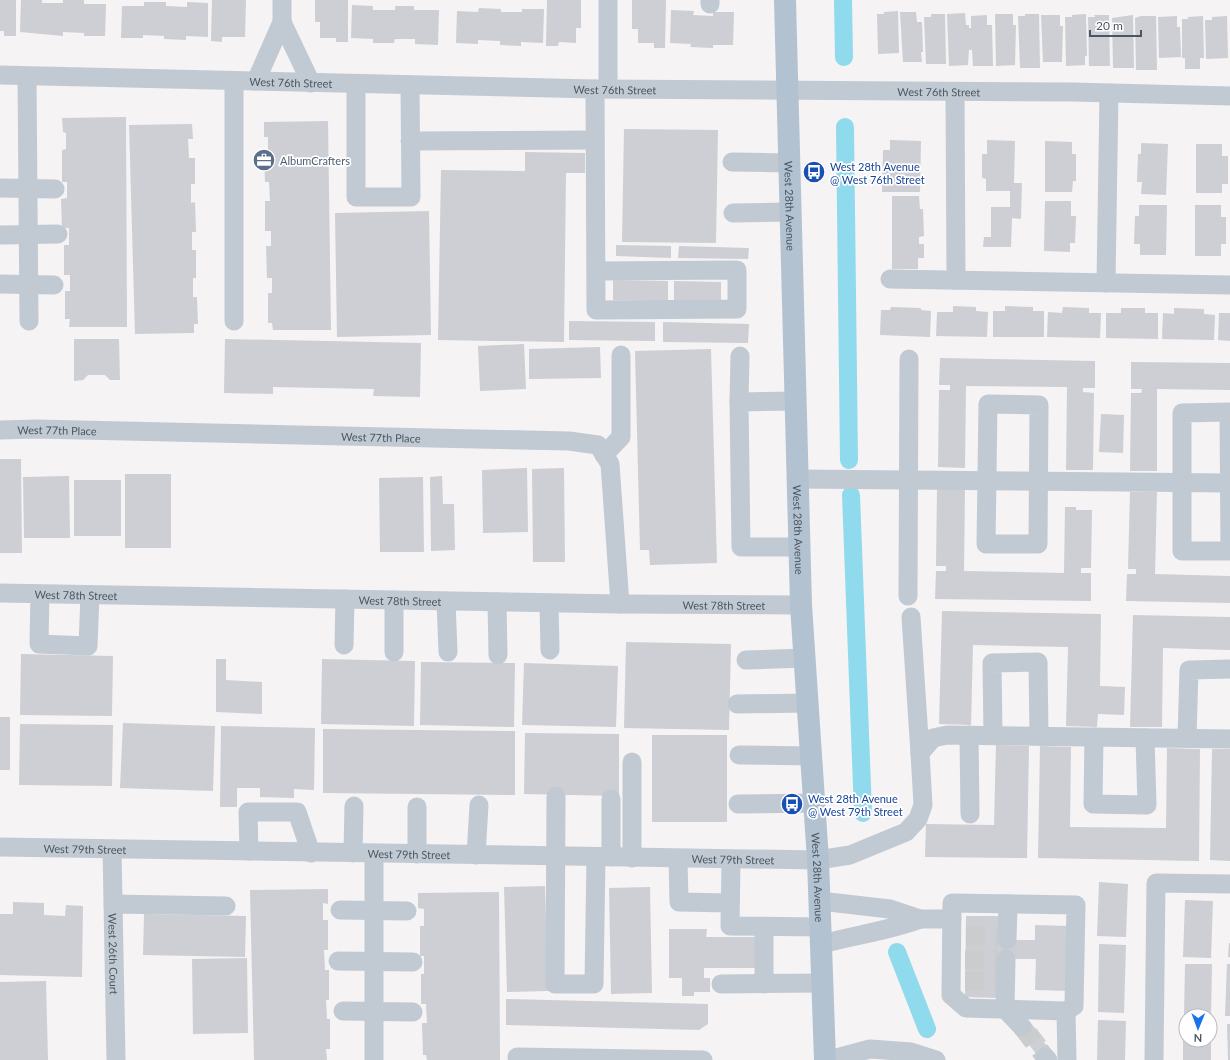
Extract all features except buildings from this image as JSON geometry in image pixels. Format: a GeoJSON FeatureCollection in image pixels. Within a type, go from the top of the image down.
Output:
{"type":"FeatureCollection","features":[{"type":"Feature","properties":{"kind":"main road","name":"West 28th Avenue"},"geometry":{"type":"LineString","coordinates":[[785,0],[786,91],[800,605],[815,803],[822,936],[825,1060]]}},
{"type":"Feature","properties":{"kind":"street"},"geometry":{"type":"LineString","coordinates":[[256,81],[282,22],[282,0]]}},
{"type":"Feature","properties":{"kind":"street"},"geometry":{"type":"LineString","coordinates":[[596,271],[737,270],[737,310],[596,310],[595,140],[602,89],[608,0]]}},
{"type":"Feature","properties":{"kind":"street"},"geometry":{"type":"LineString","coordinates":[[282,22],[311,83]]}},
{"type":"Feature","properties":{"kind":"street","name":"West 76th Street"},"geometry":{"type":"LineString","coordinates":[[0,75],[602,89],[955,93],[1109,93],[1230,96]]}},
{"type":"Feature","properties":{"kind":"street"},"geometry":{"type":"LineString","coordinates":[[27,76],[29,321]]}},
{"type":"Feature","properties":{"kind":"street"},"geometry":{"type":"LineString","coordinates":[[234,81],[234,321]]}},
{"type":"Feature","properties":{"kind":"street"},"geometry":{"type":"LineString","coordinates":[[356,84],[356,197],[411,196],[410,85]]}},
{"type":"Feature","properties":{"kind":"street"},"geometry":{"type":"LineString","coordinates":[[955,93],[956,280]]}},
{"type":"Feature","properties":{"kind":"street"},"geometry":{"type":"LineString","coordinates":[[1106,283],[1109,93]]}},
{"type":"Feature","properties":{"kind":"street"},"geometry":{"type":"LineString","coordinates":[[410,141],[595,140]]}},
{"type":"Feature","properties":{"kind":"street"},"geometry":{"type":"LineString","coordinates":[[732,162],[788,163]]}},
{"type":"Feature","properties":{"kind":"street"},"geometry":{"type":"LineString","coordinates":[[1,188],[55,189]]}},
{"type":"Feature","properties":{"kind":"street"},"geometry":{"type":"LineString","coordinates":[[733,214],[790,212]]}},
{"type":"Feature","properties":{"kind":"street"},"geometry":{"type":"LineString","coordinates":[[1,236],[58,234]]}},
{"type":"Feature","properties":{"kind":"street"},"geometry":{"type":"LineString","coordinates":[[890,279],[1230,285]]}},
{"type":"Feature","properties":{"kind":"street"},"geometry":{"type":"LineString","coordinates":[[0,284],[54,285]]}},
{"type":"Feature","properties":{"kind":"street"},"geometry":{"type":"LineString","coordinates":[[620,604],[610,464],[604,455],[622,437],[621,355]]}},
{"type":"Feature","properties":{"kind":"street"},"geometry":{"type":"LineString","coordinates":[[740,356],[739,402],[741,548],[799,547]]}},
{"type":"Feature","properties":{"kind":"street"},"geometry":{"type":"LineString","coordinates":[[908,596],[909,359]]}},
{"type":"Feature","properties":{"kind":"street"},"geometry":{"type":"LineString","coordinates":[[739,402],[795,401]]}},
{"type":"Feature","properties":{"kind":"street"},"geometry":{"type":"LineString","coordinates":[[988,404],[1039,405],[1038,544],[986,544],[987,480],[988,404]]}},
{"type":"Feature","properties":{"kind":"street"},"geometry":{"type":"LineString","coordinates":[[1229,412],[1230,551],[1182,551],[1182,483],[1182,413],[1229,412]]}},
{"type":"Feature","properties":{"kind":"street","name":"West 77th Place"},"geometry":{"type":"LineString","coordinates":[[0,430],[36,429],[569,441],[598,445],[604,455]]}},
{"type":"Feature","properties":{"kind":"street"},"geometry":{"type":"LineString","coordinates":[[797,479],[1230,483]]}},
{"type":"Feature","properties":{"kind":"street","name":"West 78th Street"},"geometry":{"type":"LineString","coordinates":[[0,593],[549,603],[800,605]]}},
{"type":"Feature","properties":{"kind":"street"},"geometry":{"type":"LineString","coordinates":[[40,594],[38,644],[88,646],[90,595]]}},
{"type":"Feature","properties":{"kind":"street"},"geometry":{"type":"LineString","coordinates":[[344,646],[345,599]]}},
{"type":"Feature","properties":{"kind":"street"},"geometry":{"type":"LineString","coordinates":[[394,600],[394,652]]}},
{"type":"Feature","properties":{"kind":"street"},"geometry":{"type":"LineString","coordinates":[[446,601],[448,652]]}},
{"type":"Feature","properties":{"kind":"street"},"geometry":{"type":"LineString","coordinates":[[497,602],[498,655]]}},
{"type":"Feature","properties":{"kind":"street"},"geometry":{"type":"LineString","coordinates":[[549,603],[550,650]]}},
{"type":"Feature","properties":{"kind":"street","name":"West 79th Street"},"geometry":{"type":"LineString","coordinates":[[0,848],[731,860],[818,860],[850,855],[906,832],[918,819],[923,805],[911,617]]}},
{"type":"Feature","properties":{"kind":"street"},"geometry":{"type":"LineString","coordinates":[[746,660],[805,658]]}},
{"type":"Feature","properties":{"kind":"street"},"geometry":{"type":"LineString","coordinates":[[993,735],[992,663],[1038,662],[1039,736]]}},
{"type":"Feature","properties":{"kind":"street"},"geometry":{"type":"LineString","coordinates":[[1187,738],[1189,670],[1230,669]]}},
{"type":"Feature","properties":{"kind":"street"},"geometry":{"type":"LineString","coordinates":[[737,704],[808,703]]}},
{"type":"Feature","properties":{"kind":"street"},"geometry":{"type":"LineString","coordinates":[[920,753],[933,738],[947,735],[1230,739]]}},
{"type":"Feature","properties":{"kind":"street"},"geometry":{"type":"LineString","coordinates":[[969,735],[970,814]]}},
{"type":"Feature","properties":{"kind":"street"},"geometry":{"type":"LineString","coordinates":[[1094,737],[1093,804],[1147,805],[1146,738]]}},
{"type":"Feature","properties":{"kind":"street"},"geometry":{"type":"LineString","coordinates":[[739,755],[812,756]]}},
{"type":"Feature","properties":{"kind":"street"},"geometry":{"type":"LineString","coordinates":[[632,762],[632,858]]}},
{"type":"Feature","properties":{"kind":"street"},"geometry":{"type":"LineString","coordinates":[[556,796],[555,984],[594,984],[604,857],[611,799]]}},
{"type":"Feature","properties":{"kind":"street"},"geometry":{"type":"LineString","coordinates":[[738,804],[815,803]]}},
{"type":"Feature","properties":{"kind":"street"},"geometry":{"type":"LineString","coordinates":[[476,855],[479,805]]}},
{"type":"Feature","properties":{"kind":"street"},"geometry":{"type":"LineString","coordinates":[[354,806],[354,853]]}},
{"type":"Feature","properties":{"kind":"street"},"geometry":{"type":"LineString","coordinates":[[417,807],[417,854]]}},
{"type":"Feature","properties":{"kind":"street"},"geometry":{"type":"LineString","coordinates":[[249,851],[248,812],[297,812],[311,853]]}},
{"type":"Feature","properties":{"kind":"street","name":"West 26th Court"},"geometry":{"type":"LineString","coordinates":[[112,849],[116,1060]]}},
{"type":"Feature","properties":{"kind":"street"},"geometry":{"type":"LineString","coordinates":[[374,854],[374,1060]]}},
{"type":"Feature","properties":{"kind":"street"},"geometry":{"type":"LineString","coordinates":[[678,859],[679,902],[730,903]]}},
{"type":"Feature","properties":{"kind":"street"},"geometry":{"type":"LineString","coordinates":[[731,860],[730,926],[764,927],[822,936],[896,928],[920,919]]}},
{"type":"Feature","properties":{"kind":"street"},"geometry":{"type":"LineString","coordinates":[[1154,1060],[1156,883],[1230,884]]}},
{"type":"Feature","properties":{"kind":"street"},"geometry":{"type":"LineString","coordinates":[[820,901],[890,908],[956,930]]}},
{"type":"Feature","properties":{"kind":"street"},"geometry":{"type":"LineString","coordinates":[[952,903],[1008,904],[1076,905],[1074,1006],[1066,1011],[966,1008],[951,995],[958,980],[956,930],[952,903]]}},
{"type":"Feature","properties":{"kind":"street"},"geometry":{"type":"LineString","coordinates":[[112,904],[226,906]]}},
{"type":"Feature","properties":{"kind":"street"},"geometry":{"type":"LineString","coordinates":[[1004,938],[1008,904]]}},
{"type":"Feature","properties":{"kind":"street"},"geometry":{"type":"LineString","coordinates":[[340,910],[408,911]]}},
{"type":"Feature","properties":{"kind":"street"},"geometry":{"type":"LineString","coordinates":[[764,927],[764,984]]}},
{"type":"Feature","properties":{"kind":"street"},"geometry":{"type":"LineString","coordinates":[[1004,960],[1002,981],[1005,1009],[1022,1027]]}},
{"type":"Feature","properties":{"kind":"street"},"geometry":{"type":"LineString","coordinates":[[338,961],[413,962]]}},
{"type":"Feature","properties":{"kind":"street"},"geometry":{"type":"LineString","coordinates":[[721,984],[823,983]]}},
{"type":"Feature","properties":{"kind":"street"},"geometry":{"type":"LineString","coordinates":[[343,1011],[413,1012]]}},
{"type":"Feature","properties":{"kind":"street"},"geometry":{"type":"LineString","coordinates":[[1066,1011],[1067,1060]]}},
{"type":"Feature","properties":{"kind":"street"},"geometry":{"type":"LineString","coordinates":[[829,1060],[870,1049],[911,1052],[936,1060]]}},
{"type":"Feature","properties":{"kind":"street"},"geometry":{"type":"LineString","coordinates":[[517,1057],[703,1060]]}},
{"type":"Feature","properties":{"kind":"waterway"},"geometry":{"type":"LineString","coordinates":[[843,0],[844,57]]}},
{"type":"Feature","properties":{"kind":"waterway"},"geometry":{"type":"LineString","coordinates":[[845,127],[849,460]]}},
{"type":"Feature","properties":{"kind":"waterway"},"geometry":{"type":"LineString","coordinates":[[851,495],[863,813]]}},
{"type":"Feature","properties":{"kind":"waterway"},"geometry":{"type":"LineString","coordinates":[[897,952],[927,1029]]}},
{"type":"Feature","properties":{"kind":"tunnel"},"geometry":{"type":"LineString","coordinates":[[966,936],[998,936]]}},
{"type":"Feature","properties":{"kind":"tunnel"},"geometry":{"type":"LineString","coordinates":[[965,960],[998,960]]}},
{"type":"Feature","properties":{"kind":"tunnel"},"geometry":{"type":"LineString","coordinates":[[965,981],[998,981]]}},
{"type":"Feature","properties":{"kind":"tunnel"},"geometry":{"type":"LineString","coordinates":[[1022,1027],[1045,1057]]}},
{"type":"Feature","properties":{"kind":"place","name":"AlbumCrafters"},"geometry":{"type":"Point","coordinates":[264,160]}},
{"type":"Feature","properties":{"kind":"place","name":"West 28th Avenue @ West 76th Street"},"geometry":{"type":"Point","coordinates":[814,172]}},
{"type":"Feature","properties":{"kind":"place","name":"West 28th Avenue @ West 79th Street"},"geometry":{"type":"Point","coordinates":[792,804]}}]}
